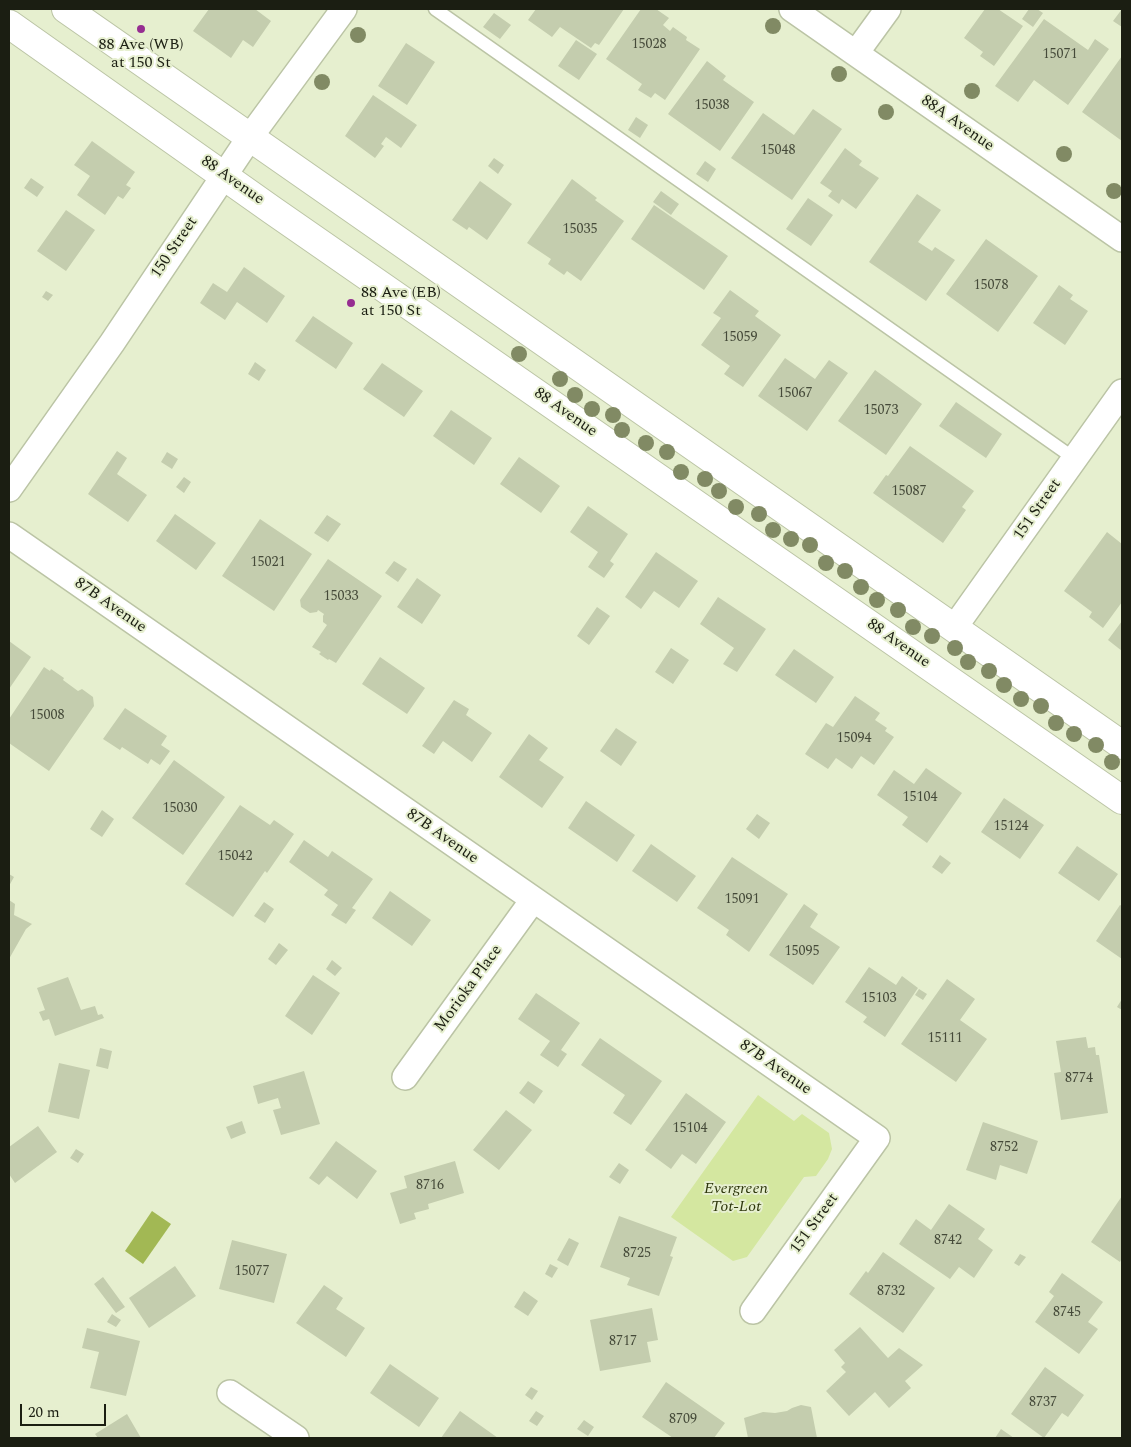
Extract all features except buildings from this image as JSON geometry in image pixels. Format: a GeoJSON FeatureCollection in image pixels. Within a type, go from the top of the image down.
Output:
{"type":"FeatureCollection","features":[{"type":"Feature","properties":{"kind":"main road"},"geometry":{"type":"LineString","coordinates":[[66,9],[1122,745]]}},
{"type":"Feature","properties":{"kind":"main road","name":"88 Avenue"},"geometry":{"type":"LineString","coordinates":[[9,24],[1122,800]]}},
{"type":"Feature","properties":{"kind":"street","name":"150 Street"},"geometry":{"type":"LineString","coordinates":[[9,489],[112,343],[250,137],[344,9]]}},
{"type":"Feature","properties":{"kind":"street","name":"88A Avenue"},"geometry":{"type":"LineString","coordinates":[[792,9],[1122,239]]}},
{"type":"Feature","properties":{"kind":"street"},"geometry":{"type":"LineString","coordinates":[[856,53],[888,9]]}},
{"type":"Feature","properties":{"kind":"street","name":"151 Street"},"geometry":{"type":"LineString","coordinates":[[954,628],[1122,392]]}},
{"type":"Feature","properties":{"kind":"street","name":"87B Avenue"},"geometry":{"type":"LineString","coordinates":[[9,535],[877,1138]]}},
{"type":"Feature","properties":{"kind":"street","name":"Morioka Place"},"geometry":{"type":"LineString","coordinates":[[405,1077],[532,900]]}},
{"type":"Feature","properties":{"kind":"street","name":"151 Street"},"geometry":{"type":"LineString","coordinates":[[753,1311],[877,1138]]}},
{"type":"Feature","properties":{"kind":"street"},"geometry":{"type":"LineString","coordinates":[[230,1393],[296,1438]]}},
{"type":"Feature","properties":{"kind":"lane"},"geometry":{"type":"LineString","coordinates":[[434,9],[1075,459]]}},
{"type":"Feature","properties":{"kind":"green space","name":"Evergreen Tot-Lot"},"geometry":{"type":"Polygon","coordinates":[[[758,1095],[794,1121],[802,1114],[829,1133],[832,1149],[828,1159],[816,1176],[804,1177],[747,1257],[733,1261],[671,1217],[758,1095]]]}},
{"type":"Feature","properties":{"kind":"shaded area"},"geometry":{"type":"Polygon","coordinates":[[[152,1211],[171,1224],[143,1264],[125,1251],[152,1211]]]}},
{"type":"Feature","properties":{"kind":"place","name":"88 Ave (WB) at 150 St"},"geometry":{"type":"Point","coordinates":[141,29]}},
{"type":"Feature","properties":{"kind":"place","name":"88 Ave (EB) at 150 St"},"geometry":{"type":"Point","coordinates":[351,303]}}]}
